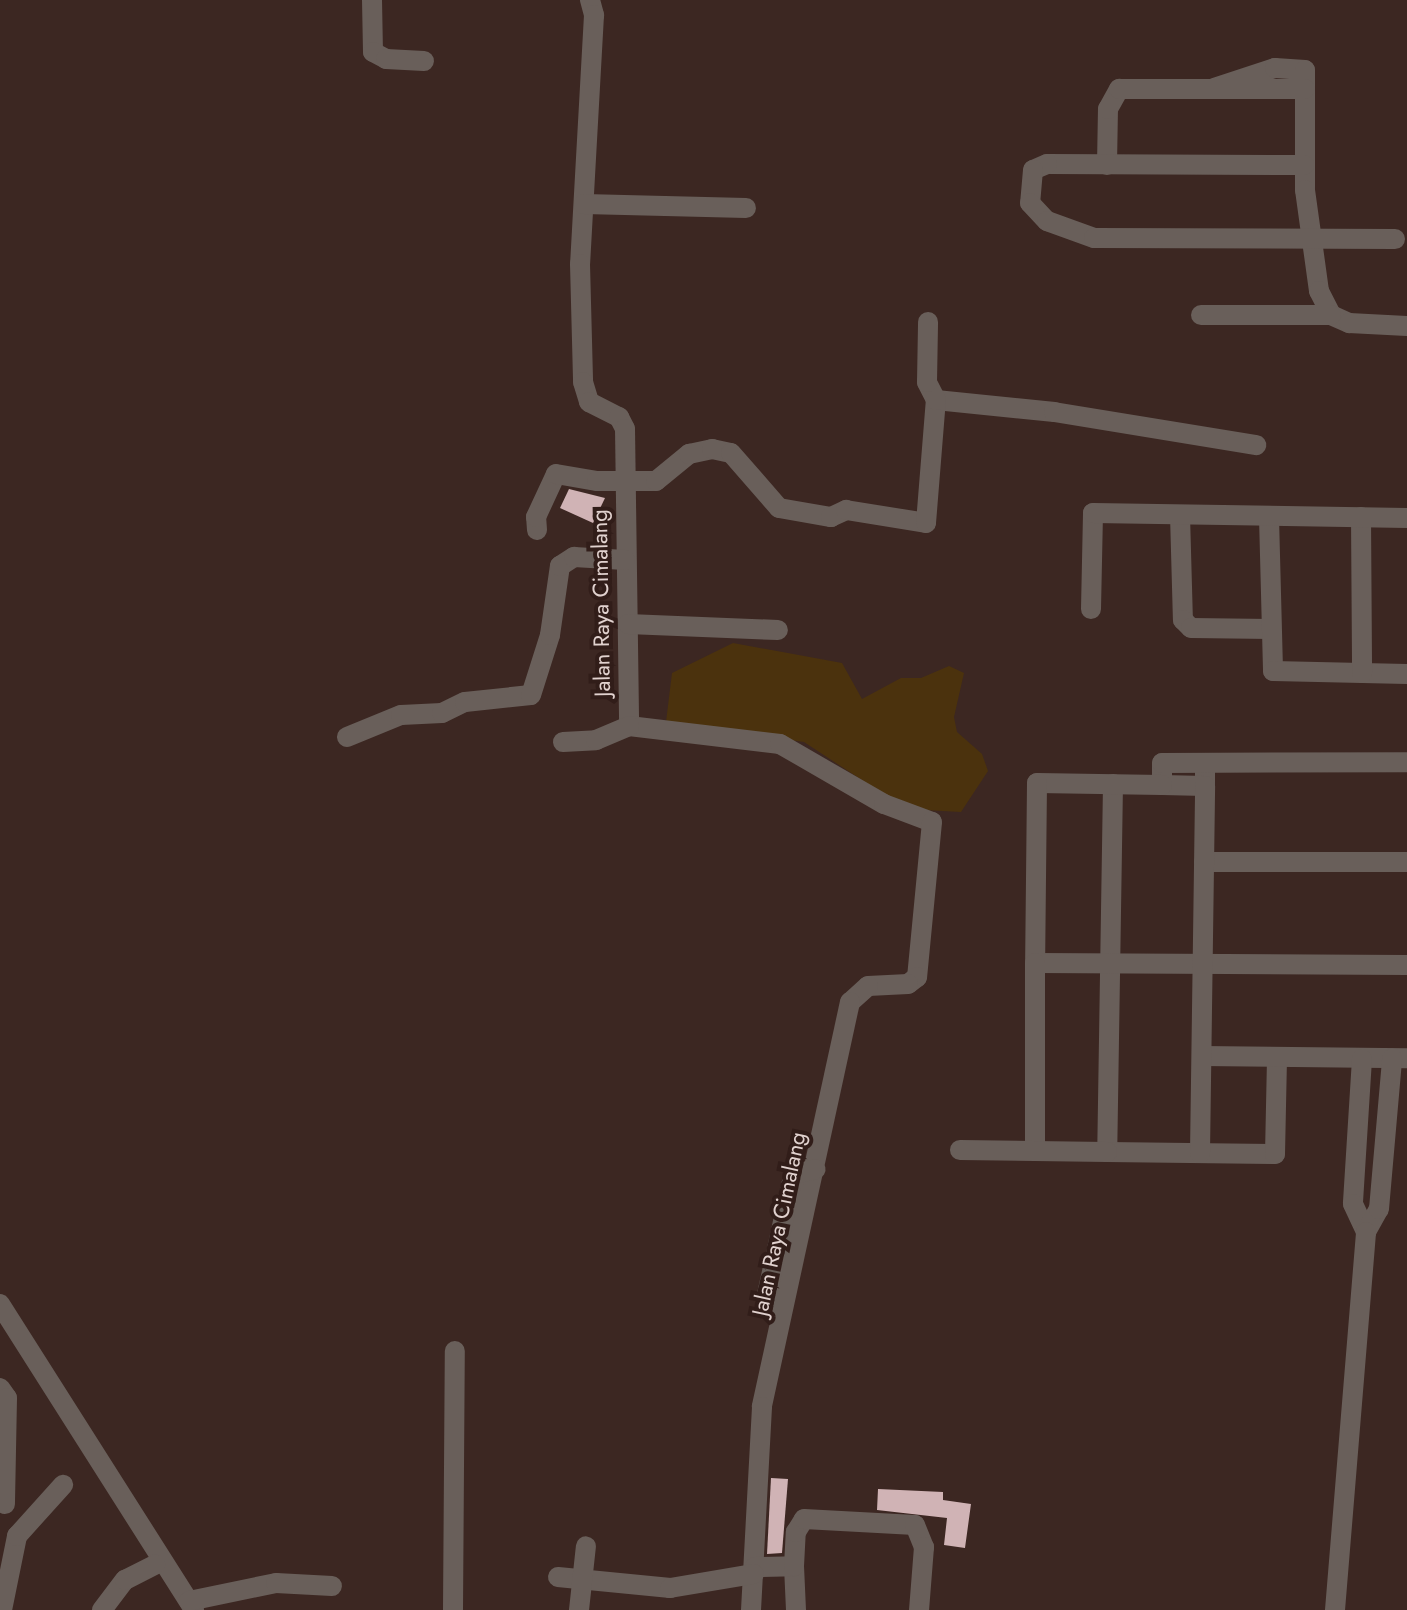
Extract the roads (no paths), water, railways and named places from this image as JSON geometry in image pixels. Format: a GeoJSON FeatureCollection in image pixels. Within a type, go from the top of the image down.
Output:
{"type":"FeatureCollection","features":[{"type":"Feature","properties":{"kind":"street"},"geometry":{"type":"LineString","coordinates":[[372,0],[373,52],[386,59],[424,61]]}},
{"type":"Feature","properties":{"kind":"street","name":"Jalan Raya Cimalang"},"geometry":{"type":"LineString","coordinates":[[590,0],[594,15],[584,204],[583,382],[589,402],[625,423],[623,481],[629,726],[780,744],[884,804],[932,822],[917,977],[908,984],[868,986],[850,1002],[762,1407],[751,1610]]}},
{"type":"Feature","properties":{"kind":"street"},"geometry":{"type":"LineString","coordinates":[[1107,165],[1108,109],[1115,92],[1214,88],[1305,89],[1304,165],[1309,239],[1319,291],[1331,315]]}},
{"type":"Feature","properties":{"kind":"street"},"geometry":{"type":"LineString","coordinates":[[1304,165],[1038,166],[1031,176],[1032,210],[1047,221],[1094,238],[1395,239]]}},
{"type":"Feature","properties":{"kind":"street"},"geometry":{"type":"LineString","coordinates":[[584,204],[746,208]]}},
{"type":"Feature","properties":{"kind":"street"},"geometry":{"type":"LineString","coordinates":[[1201,315],[1331,315],[1364,326],[1407,326]]}},
{"type":"Feature","properties":{"kind":"street"},"geometry":{"type":"LineString","coordinates":[[537,530],[536,517],[556,474],[623,481],[663,479],[689,454],[726,451],[779,508],[831,517],[846,510],[926,523],[936,400],[927,382],[928,322]]}},
{"type":"Feature","properties":{"kind":"street"},"geometry":{"type":"LineString","coordinates":[[936,400],[1054,412],[1256,445]]}},
{"type":"Feature","properties":{"kind":"street"},"geometry":{"type":"LineString","coordinates":[[1091,609],[1093,513],[1407,518]]}},
{"type":"Feature","properties":{"kind":"street"},"geometry":{"type":"LineString","coordinates":[[1180,515],[1183,620],[1191,628],[1271,629]]}},
{"type":"Feature","properties":{"kind":"street"},"geometry":{"type":"LineString","coordinates":[[1269,517],[1273,671],[1407,674]]}},
{"type":"Feature","properties":{"kind":"street"},"geometry":{"type":"LineString","coordinates":[[1361,517],[1362,673]]}},
{"type":"Feature","properties":{"kind":"street"},"geometry":{"type":"LineString","coordinates":[[347,737],[401,715],[442,713],[465,702],[531,695],[550,635],[560,566],[574,557],[625,560]]}},
{"type":"Feature","properties":{"kind":"street"},"geometry":{"type":"LineString","coordinates":[[628,624],[778,630]]}},
{"type":"Feature","properties":{"kind":"street"},"geometry":{"type":"LineString","coordinates":[[563,742],[596,740],[629,726]]}},
{"type":"Feature","properties":{"kind":"street"},"geometry":{"type":"LineString","coordinates":[[1162,785],[1162,763],[1407,762]]}},
{"type":"Feature","properties":{"kind":"street"},"geometry":{"type":"LineString","coordinates":[[1200,1153],[1205,763]]}},
{"type":"Feature","properties":{"kind":"street"},"geometry":{"type":"LineString","coordinates":[[1035,1151],[1037,783],[1205,786]]}},
{"type":"Feature","properties":{"kind":"street"},"geometry":{"type":"LineString","coordinates":[[1107,1152],[1113,784]]}},
{"type":"Feature","properties":{"kind":"street"},"geometry":{"type":"LineString","coordinates":[[1204,862],[1407,862]]}},
{"type":"Feature","properties":{"kind":"street"},"geometry":{"type":"LineString","coordinates":[[1035,963],[1407,965]]}},
{"type":"Feature","properties":{"kind":"street"},"geometry":{"type":"LineString","coordinates":[[1202,1056],[1400,1059],[1379,1209],[1366,1232],[1335,1610]]}},
{"type":"Feature","properties":{"kind":"street"},"geometry":{"type":"LineString","coordinates":[[960,1150],[1275,1154],[1277,1057]]}},
{"type":"Feature","properties":{"kind":"street"},"geometry":{"type":"LineString","coordinates":[[1362,1059],[1353,1204],[1366,1232]]}},
{"type":"Feature","properties":{"kind":"street"},"geometry":{"type":"LineString","coordinates":[[766,1299],[789,1190],[799,1173],[816,1169]]}},
{"type":"Feature","properties":{"kind":"street"},"geometry":{"type":"LineString","coordinates":[[0,1304],[191,1606],[276,1583],[332,1586]]}},
{"type":"Feature","properties":{"kind":"street"},"geometry":{"type":"LineString","coordinates":[[453,1610],[455,1351]]}},
{"type":"Feature","properties":{"kind":"street"},"geometry":{"type":"LineString","coordinates":[[0,1388],[7,1398],[3,1471],[5,1504]]}},
{"type":"Feature","properties":{"kind":"street"},"geometry":{"type":"LineString","coordinates":[[2,1610],[17,1536],[63,1485]]}},
{"type":"Feature","properties":{"kind":"street"},"geometry":{"type":"LineString","coordinates":[[796,1610],[796,1532],[804,1519],[919,1526],[924,1547],[919,1610]]}},
{"type":"Feature","properties":{"kind":"street"},"geometry":{"type":"LineString","coordinates":[[579,1610],[586,1546]]}},
{"type":"Feature","properties":{"kind":"street"},"geometry":{"type":"LineString","coordinates":[[102,1610],[125,1580],[155,1565]]}},
{"type":"Feature","properties":{"kind":"street"},"geometry":{"type":"LineString","coordinates":[[558,1577],[670,1588],[794,1566]]}}]}
